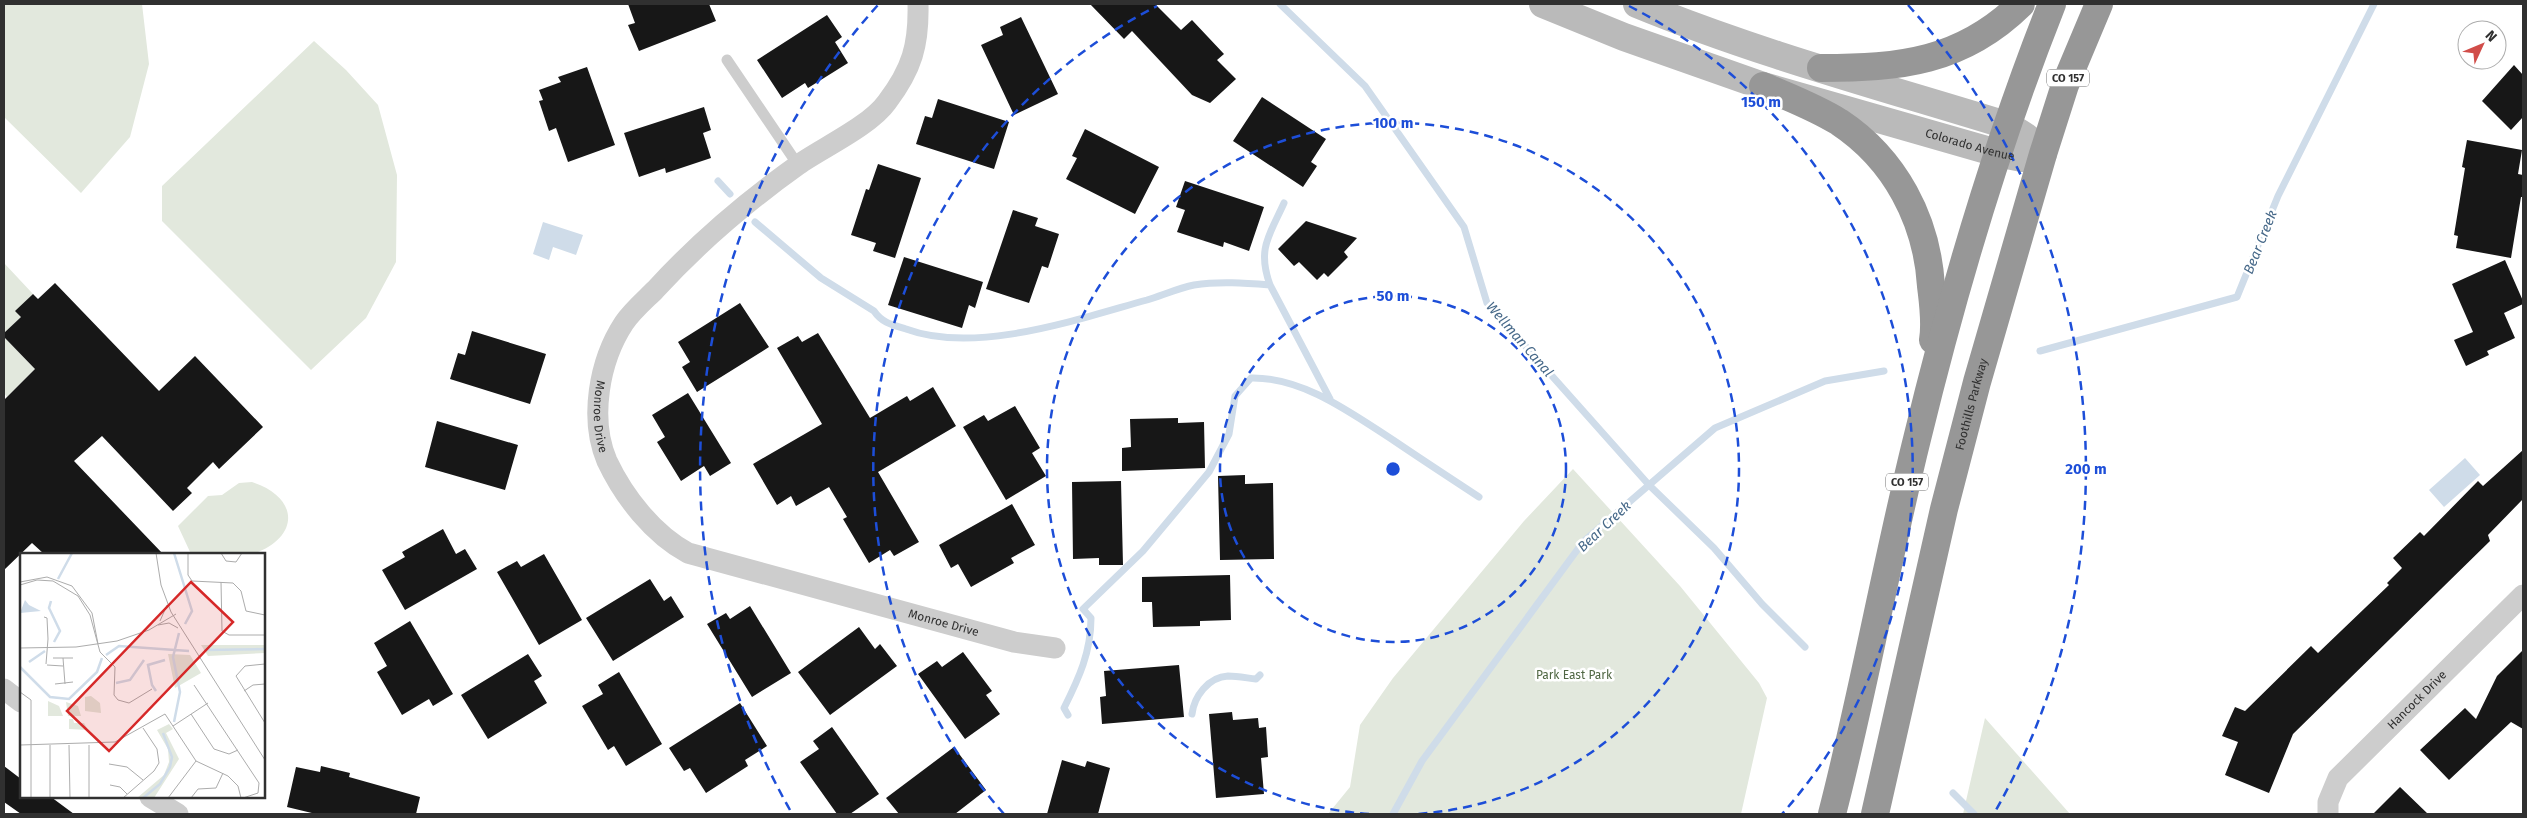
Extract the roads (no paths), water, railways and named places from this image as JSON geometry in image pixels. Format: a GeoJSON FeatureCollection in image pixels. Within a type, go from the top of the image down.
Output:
{"type":"FeatureCollection","features":[{"type":"Feature","properties":{"kind":"highway"},"geometry":{"type":"LineString","coordinates":[[1821,68],[1889,66],[1940,56],[1988,32],[2021,4]]}},
{"type":"Feature","properties":{"kind":"highway","name":"CO 157"},"geometry":{"type":"LineString","coordinates":[[1832,814],[1850,744],[1866,661],[1917,439],[1954,297],[2006,125],[2052,4]]}},
{"type":"Feature","properties":{"kind":"highway","name":"Foothills Parkway"},"geometry":{"type":"LineString","coordinates":[[1875,814],[1946,500],[1977,382],[2043,154],[2066,85],[2099,4]]}},
{"type":"Feature","properties":{"kind":"highway"},"geometry":{"type":"LineString","coordinates":[[1763,86],[1818,111],[1856,135],[1888,169],[1903,190],[1916,214],[1930,271],[1934,334],[1917,439]]}},
{"type":"Feature","properties":{"kind":"main road","name":"Colorado Avenue"},"geometry":{"type":"LineString","coordinates":[[1543,4],[1624,37],[1763,86],[1997,153],[2022,158],[2043,154]]}},
{"type":"Feature","properties":{"kind":"main road","name":"Colorado Avenue"},"geometry":{"type":"LineString","coordinates":[[1637,4],[1679,21],[1821,68],[2006,125],[2029,138],[2043,154]]}},
{"type":"Feature","properties":{"kind":"street","name":"Monroe Drive"},"geometry":{"type":"LineString","coordinates":[[918,4],[918,28],[914,54],[886,104],[866,120],[798,165],[724,222],[688,254],[624,323],[605,367],[597,410],[601,446],[616,480],[652,526],[673,544],[688,553],[1014,642],[1055,648]]}},
{"type":"Feature","properties":{"kind":"street","name":"Hancock Drive"},"geometry":{"type":"LineString","coordinates":[[2328,814],[2328,802],[2338,778],[2523,595]]}},
{"type":"Feature","properties":{"kind":"street"},"geometry":{"type":"LineString","coordinates":[[4,689],[20,701]]}},
{"type":"Feature","properties":{"kind":"street"},"geometry":{"type":"LineString","coordinates":[[152,798],[178,814]]}},
{"type":"Feature","properties":{"kind":"lane"},"geometry":{"type":"LineString","coordinates":[[727,60],[798,165]]}},
{"type":"Feature","properties":{"kind":"water"},"geometry":{"type":"Polygon","coordinates":[[[543,222],[583,235],[576,255],[553,247],[549,260],[533,254],[543,222]]]}},
{"type":"Feature","properties":{"kind":"water"},"geometry":{"type":"Polygon","coordinates":[[[2465,458],[2480,475],[2444,507],[2429,490],[2465,458]]]}},
{"type":"Feature","properties":{"kind":"waterway","name":"Wellman Canal"},"geometry":{"type":"LineString","coordinates":[[1280,4],[1365,86],[1464,227],[1487,303],[1649,485],[1714,548],[1762,604],[1805,647]]}},
{"type":"Feature","properties":{"kind":"waterway","name":"Bear Creek"},"geometry":{"type":"LineString","coordinates":[[2040,351],[2237,297],[2278,196],[2374,4]]}},
{"type":"Feature","properties":{"kind":"waterway"},"geometry":{"type":"LineString","coordinates":[[718,181],[730,194]]}},
{"type":"Feature","properties":{"kind":"waterway"},"geometry":{"type":"LineString","coordinates":[[1284,203],[1266,243],[1266,272],[1270,285],[1330,399]]}},
{"type":"Feature","properties":{"kind":"waterway"},"geometry":{"type":"LineString","coordinates":[[755,222],[821,278],[874,311],[884,321],[934,336],[963,338],[1027,331],[1090,316],[1194,285],[1222,283],[1270,285]]}},
{"type":"Feature","properties":{"kind":"waterway","name":"Bear Creek"},"geometry":{"type":"LineString","coordinates":[[1393,814],[1422,761],[1583,542],[1715,428],[1825,381],[1884,371]]}},
{"type":"Feature","properties":{"kind":"waterway"},"geometry":{"type":"LineString","coordinates":[[1068,715],[1064,708],[1079,675],[1089,642],[1091,618],[1083,609],[1143,551],[1209,472],[1229,434],[1235,396],[1251,378],[1289,383],[1326,398],[1479,497]]}},
{"type":"Feature","properties":{"kind":"waterway"},"geometry":{"type":"LineString","coordinates":[[1192,714],[1199,695],[1214,680],[1228,676],[1256,679],[1260,675]]}},
{"type":"Feature","properties":{"kind":"waterway","name":"Wellman Canal"},"geometry":{"type":"LineString","coordinates":[[1953,793],[1974,814]]}},
{"type":"Feature","properties":{"kind":"park label","name":"Park East Park"},"geometry":{"type":"Point","coordinates":[1574,675]}}]}
